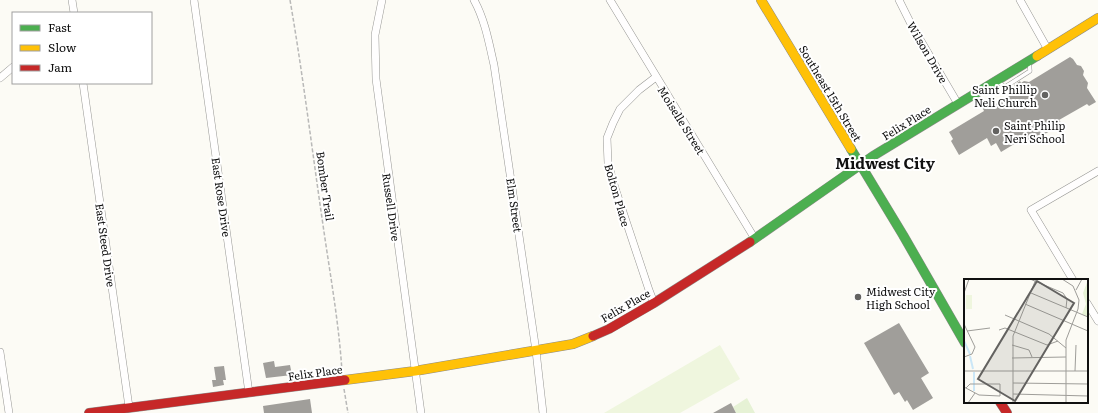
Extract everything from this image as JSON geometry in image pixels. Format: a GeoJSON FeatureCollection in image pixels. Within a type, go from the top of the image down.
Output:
{"type":"FeatureCollection","features":[{"type":"Feature","properties":{"kind":"street"},"geometry":{"type":"LineString","coordinates":[[72,0],[74,12]]}},
{"type":"Feature","properties":{"kind":"street","name":"East Rose Drive"},"geometry":{"type":"LineString","coordinates":[[194,0],[249,393]]}},
{"type":"Feature","properties":{"kind":"street","name":"Russell Drive"},"geometry":{"type":"LineString","coordinates":[[382,0],[375,35],[376,79],[421,413]]}},
{"type":"Feature","properties":{"kind":"street","name":"Elm Street"},"geometry":{"type":"LineString","coordinates":[[474,0],[478,8],[494,65],[536,351],[543,413]]}},
{"type":"Feature","properties":{"kind":"street","name":"Moiselle Street"},"geometry":{"type":"LineString","coordinates":[[610,0],[756,239]]}},
{"type":"Feature","properties":{"kind":"street","name":"Southeast 15th Street"},"geometry":{"type":"LineString","coordinates":[[761,0],[861,165],[964,341]]}},
{"type":"Feature","properties":{"kind":"street","name":"Wilson Drive"},"geometry":{"type":"LineString","coordinates":[[899,0],[958,104]]}},
{"type":"Feature","properties":{"kind":"street"},"geometry":{"type":"LineString","coordinates":[[1020,0],[1048,48]]}},
{"type":"Feature","properties":{"kind":"street","name":"Felix Place"},"geometry":{"type":"LineString","coordinates":[[89,413],[415,371],[573,344],[592,337],[654,303],[756,239],[861,165],[1098,18]]}},
{"type":"Feature","properties":{"kind":"street"},"geometry":{"type":"LineString","coordinates":[[0,78],[12,68]]}},
{"type":"Feature","properties":{"kind":"street","name":"Bolton Place"},"geometry":{"type":"LineString","coordinates":[[654,303],[615,188],[608,163],[607,138],[612,123],[620,109],[656,76]]}},
{"type":"Feature","properties":{"kind":"street","name":"East Steed Drive"},"geometry":{"type":"LineString","coordinates":[[83,84],[129,407]]}},
{"type":"Feature","properties":{"kind":"street"},"geometry":{"type":"LineString","coordinates":[[1072,279],[1031,210],[1098,171]]}},
{"type":"Feature","properties":{"kind":"street"},"geometry":{"type":"LineString","coordinates":[[1088,305],[1098,321]]}},
{"type":"Feature","properties":{"kind":"street"},"geometry":{"type":"LineString","coordinates":[[0,352],[8,413]]}},
{"type":"Feature","properties":{"kind":"street"},"geometry":{"type":"LineString","coordinates":[[1001,403],[1007,413]]}},
{"type":"Feature","properties":{"kind":"path","name":"Bomber Trail"},"geometry":{"type":"LineString","coordinates":[[290,0],[307,102],[340,341],[342,375]]}},
{"type":"Feature","properties":{"kind":"path"},"geometry":{"type":"LineString","coordinates":[[343,386],[348,413]]}},
{"type":"Feature","properties":{"kind":"green space"},"geometry":{"type":"Polygon","coordinates":[[[720,345],[740,379],[680,413],[604,413],[720,345]]]}},
{"type":"Feature","properties":{"kind":"green space"},"geometry":{"type":"Polygon","coordinates":[[[747,398],[755,413],[736,413],[733,407],[747,398]]]}},
{"type":"Feature","properties":{"kind":"building"},"geometry":{"type":"Polygon","coordinates":[[[1070,57],[1077,65],[1081,66],[1084,71],[1083,75],[1088,83],[1087,88],[1096,102],[1089,106],[1087,104],[1059,120],[1062,124],[1026,145],[1021,140],[1001,152],[996,143],[991,146],[987,138],[959,155],[951,141],[953,139],[949,132],[984,111],[982,107],[991,102],[994,105],[1017,91],[1014,85],[1020,81],[1021,83],[1024,81],[1029,82],[1070,57]]]}},
{"type":"Feature","properties":{"kind":"building"},"geometry":{"type":"Polygon","coordinates":[[[899,323],[929,373],[921,378],[933,398],[913,410],[907,400],[905,402],[899,392],[894,395],[864,343],[899,323]]]}},
{"type":"Feature","properties":{"kind":"building"},"geometry":{"type":"Polygon","coordinates":[[[274,361],[275,367],[290,365],[292,375],[266,378],[263,363],[274,361]]]}},
{"type":"Feature","properties":{"kind":"building"},"geometry":{"type":"Polygon","coordinates":[[[224,366],[226,380],[223,380],[224,385],[213,387],[212,380],[216,380],[214,367],[224,366]]]}},
{"type":"Feature","properties":{"kind":"building"},"geometry":{"type":"Polygon","coordinates":[[[310,399],[312,413],[264,413],[263,406],[310,399]]]}},
{"type":"Feature","properties":{"kind":"building"},"geometry":{"type":"Polygon","coordinates":[[[731,403],[736,413],[713,413],[731,403]]]}},
{"type":"Feature","properties":{"kind":"traffic: fast"},"geometry":{"type":"LineString","coordinates":[[750,242],[873,156],[1037,56]]}},
{"type":"Feature","properties":{"kind":"traffic: fast"},"geometry":{"type":"LineString","coordinates":[[851,149],[903,235],[964,341]]}},
{"type":"Feature","properties":{"kind":"traffic: slow"},"geometry":{"type":"LineString","coordinates":[[761,0],[851,149]]}},
{"type":"Feature","properties":{"kind":"traffic: slow"},"geometry":{"type":"LineString","coordinates":[[1037,56],[1098,18]]}},
{"type":"Feature","properties":{"kind":"traffic: slow"},"geometry":{"type":"LineString","coordinates":[[345,380],[415,371],[573,344],[593,336]]}},
{"type":"Feature","properties":{"kind":"traffic: jam"},"geometry":{"type":"LineString","coordinates":[[593,336],[609,329],[654,303],[750,242]]}},
{"type":"Feature","properties":{"kind":"traffic: jam"},"geometry":{"type":"LineString","coordinates":[[89,413],[345,380]]}},
{"type":"Feature","properties":{"kind":"traffic: jam"},"geometry":{"type":"LineString","coordinates":[[1001,403],[1007,413]]}},
{"type":"Feature","properties":{"kind":"place","name":"Saint Phillip Neli Church"},"geometry":{"type":"Point","coordinates":[1045,95]}},
{"type":"Feature","properties":{"kind":"place","name":"Saint Philip Neri School"},"geometry":{"type":"Point","coordinates":[996,131]}},
{"type":"Feature","properties":{"kind":"place","name":"Midwest City High School"},"geometry":{"type":"Point","coordinates":[858,297]}},
{"type":"Feature","properties":{"kind":"district","name":"Midwest City"},"geometry":{"type":"Point","coordinates":[885,162]}}]}
